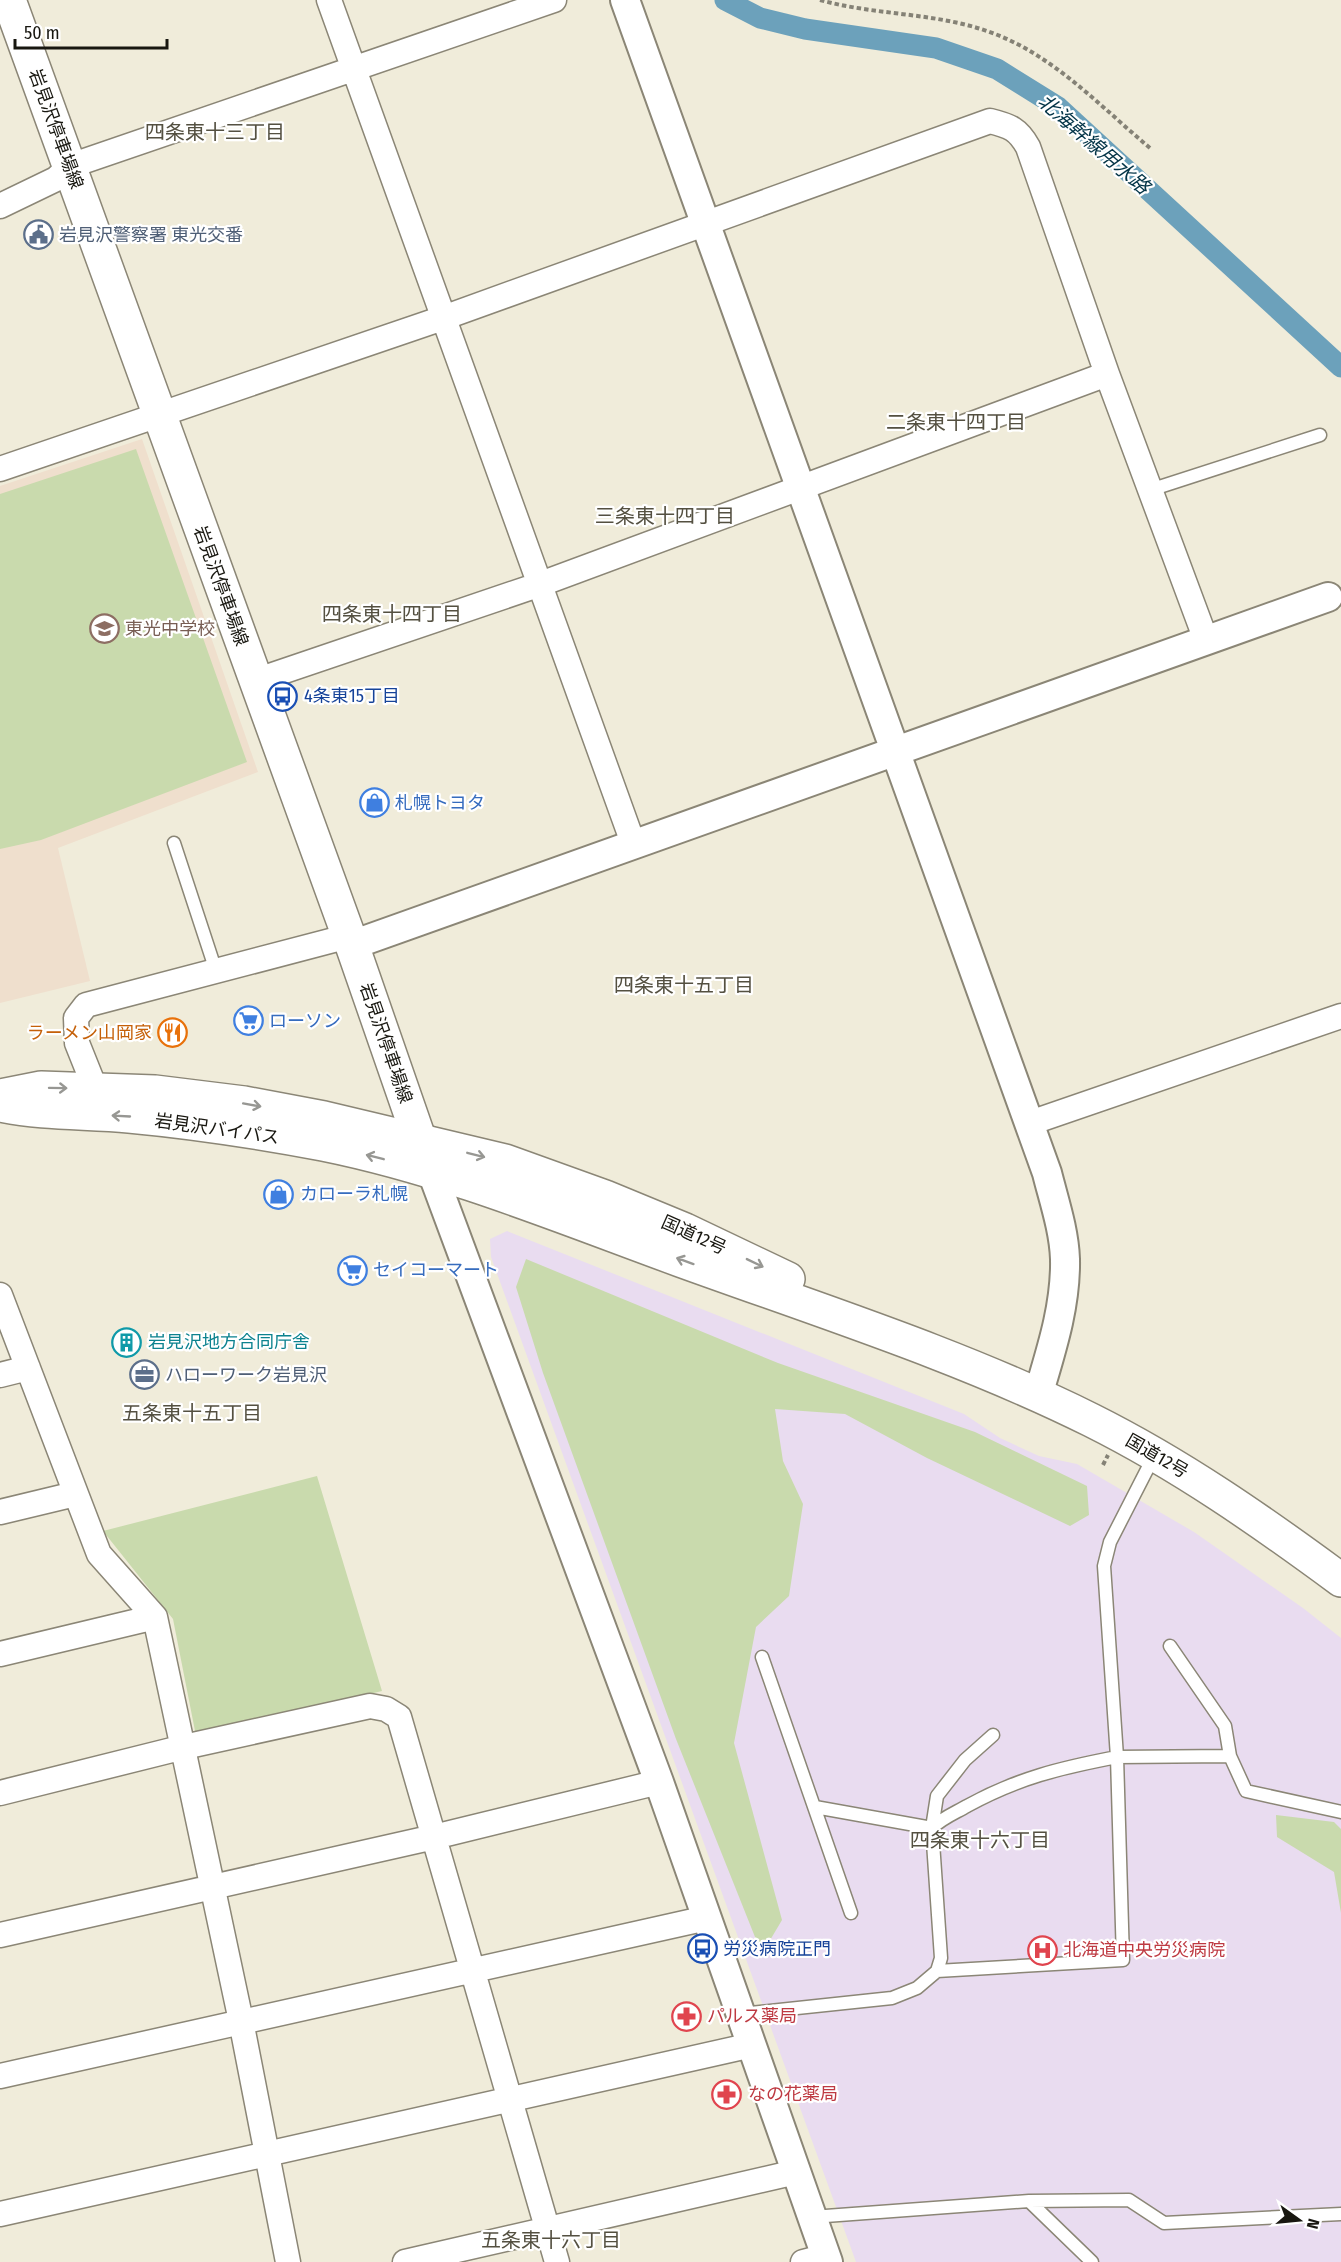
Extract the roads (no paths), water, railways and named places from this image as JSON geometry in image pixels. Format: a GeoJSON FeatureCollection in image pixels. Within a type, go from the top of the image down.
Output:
{"type":"FeatureCollection","features":[{"type":"Feature","properties":{"kind":"main road","name":"岩見沢停車場線"},"geometry":{"type":"LineString","coordinates":[[9,0],[432,1172]]}},
{"type":"Feature","properties":{"kind":"main road","name":"岩見沢バイパス"},"geometry":{"type":"LineString","coordinates":[[0,1096],[41,1088],[95,1088],[155,1092],[244,1103],[419,1141]]}},
{"type":"Feature","properties":{"kind":"main road","name":"岩見沢バイパス"},"geometry":{"type":"LineString","coordinates":[[0,1105],[39,1113],[129,1116],[254,1133],[326,1145],[432,1172]]}},
{"type":"Feature","properties":{"kind":"main road","name":"国道12号"},"geometry":{"type":"LineString","coordinates":[[419,1141],[505,1161],[625,1205],[686,1230],[956,1361]]}},
{"type":"Feature","properties":{"kind":"main road","name":"国道12号"},"geometry":{"type":"LineString","coordinates":[[432,1172],[514,1197],[956,1361],[1038,1395],[1154,1455],[1230,1500],[1341,1580]]}},
{"type":"Feature","properties":{"kind":"street"},"geometry":{"type":"LineString","coordinates":[[329,0],[538,585],[633,843]]}},
{"type":"Feature","properties":{"kind":"street"},"geometry":{"type":"LineString","coordinates":[[0,206],[56,179],[70,166],[554,0]]}},
{"type":"Feature","properties":{"kind":"street"},"geometry":{"type":"LineString","coordinates":[[625,0],[1047,1173],[1060,1221],[1065,1258],[1063,1299],[1038,1395]]}},
{"type":"Feature","properties":{"kind":"street"},"geometry":{"type":"LineString","coordinates":[[0,469],[443,318],[990,121],[1005,124],[1020,133],[1028,147],[1107,374],[1206,640]]}},
{"type":"Feature","properties":{"kind":"street"},"geometry":{"type":"LineString","coordinates":[[255,681],[538,585],[1107,374]]}},
{"type":"Feature","properties":{"kind":"street"},"geometry":{"type":"LineString","coordinates":[[95,1088],[77,1043],[76,1018],[86,1005],[216,971],[350,940],[633,843],[1328,597]]}},
{"type":"Feature","properties":{"kind":"street"},"geometry":{"type":"LineString","coordinates":[[1030,1123],[1341,1016]]}},
{"type":"Feature","properties":{"kind":"street"},"geometry":{"type":"LineString","coordinates":[[432,1172],[659,1782],[812,2217],[819,2260]]}},
{"type":"Feature","properties":{"kind":"street"},"geometry":{"type":"LineString","coordinates":[[0,1295],[99,1554],[155,1617],[242,2021],[288,2262]]}},
{"type":"Feature","properties":{"kind":"street"},"geometry":{"type":"LineString","coordinates":[[0,1375],[28,1368]]}},
{"type":"Feature","properties":{"kind":"street"},"geometry":{"type":"LineString","coordinates":[[0,1512],[75,1494]]}},
{"type":"Feature","properties":{"kind":"street"},"geometry":{"type":"LineString","coordinates":[[0,1654],[155,1617]]}},
{"type":"Feature","properties":{"kind":"street"},"geometry":{"type":"LineString","coordinates":[[0,1793],[370,1706],[386,1708],[399,1717],[557,2262]]}},
{"type":"Feature","properties":{"kind":"street"},"geometry":{"type":"LineString","coordinates":[[0,1935],[212,1885],[434,1837],[659,1782]]}},
{"type":"Feature","properties":{"kind":"street"},"geometry":{"type":"LineString","coordinates":[[0,2076],[707,1918]]}},
{"type":"Feature","properties":{"kind":"street"},"geometry":{"type":"LineString","coordinates":[[0,2214],[752,2045]]}},
{"type":"Feature","properties":{"kind":"street"},"geometry":{"type":"LineString","coordinates":[[405,2262],[796,2172]]}},
{"type":"Feature","properties":{"kind":"lane"},"geometry":{"type":"LineString","coordinates":[[1150,490],[1320,435]]}},
{"type":"Feature","properties":{"kind":"lane"},"geometry":{"type":"LineString","coordinates":[[174,843],[216,971]]}},
{"type":"Feature","properties":{"kind":"lane"},"geometry":{"type":"LineString","coordinates":[[937,1971],[1123,1960],[1117,1757],[1104,1566],[1110,1542],[1154,1455]]}},
{"type":"Feature","properties":{"kind":"lane"},"geometry":{"type":"LineString","coordinates":[[1170,1646],[1225,1726],[1230,1756],[1246,1791],[1341,1812]]}},
{"type":"Feature","properties":{"kind":"lane"},"geometry":{"type":"LineString","coordinates":[[762,1657],[851,1913]]}},
{"type":"Feature","properties":{"kind":"lane"},"geometry":{"type":"LineString","coordinates":[[741,2014],[892,1998],[917,1988],[937,1971],[941,1930],[932,1828],[937,1796],[965,1760],[993,1735]]}},
{"type":"Feature","properties":{"kind":"lane"},"geometry":{"type":"LineString","coordinates":[[815,1807],[932,1828],[976,1801],[1051,1769],[1117,1757],[1230,1756]]}},
{"type":"Feature","properties":{"kind":"lane"},"geometry":{"type":"LineString","coordinates":[[812,2217],[1029,2201],[1129,2200],[1164,2223],[1341,2214]]}},
{"type":"Feature","properties":{"kind":"lane"},"geometry":{"type":"LineString","coordinates":[[1029,2201],[1092,2262]]}},
{"type":"Feature","properties":{"kind":"waterway","name":"北海幹線用水路"},"geometry":{"type":"LineString","coordinates":[[725,0],[760,18],[805,29],[936,48],[997,69],[1058,107],[1341,367]]}},
{"type":"Feature","properties":{"kind":"place","name":"岩見沢警察署 東光交番"},"geometry":{"type":"Point","coordinates":[38,235]}},
{"type":"Feature","properties":{"kind":"place","name":"東光中学校"},"geometry":{"type":"Point","coordinates":[104,629]}},
{"type":"Feature","properties":{"kind":"place","name":"4条東15丁目"},"geometry":{"type":"Point","coordinates":[283,696]}},
{"type":"Feature","properties":{"kind":"place","name":"札幌トヨタ"},"geometry":{"type":"Point","coordinates":[374,803]}},
{"type":"Feature","properties":{"kind":"place","name":"ローソン"},"geometry":{"type":"Point","coordinates":[248,1021]}},
{"type":"Feature","properties":{"kind":"place","name":"ラーメン山岡家"},"geometry":{"type":"Point","coordinates":[173,1033]}},
{"type":"Feature","properties":{"kind":"place","name":"カローラ札幌"},"geometry":{"type":"Point","coordinates":[279,1194]}},
{"type":"Feature","properties":{"kind":"place","name":"セイコーマート"},"geometry":{"type":"Point","coordinates":[352,1270]}},
{"type":"Feature","properties":{"kind":"place","name":"岩見沢地方合同庁舎"},"geometry":{"type":"Point","coordinates":[127,1342]}},
{"type":"Feature","properties":{"kind":"place","name":"ハローワーク岩見沢"},"geometry":{"type":"Point","coordinates":[144,1375]}},
{"type":"Feature","properties":{"kind":"place","name":"労災病院正門"},"geometry":{"type":"Point","coordinates":[702,1949]}},
{"type":"Feature","properties":{"kind":"place","name":"北海道中央労災病院"},"geometry":{"type":"Point","coordinates":[1042,1950]}},
{"type":"Feature","properties":{"kind":"place","name":"パルス薬局"},"geometry":{"type":"Point","coordinates":[686,2016]}},
{"type":"Feature","properties":{"kind":"place","name":"なの花薬局"},"geometry":{"type":"Point","coordinates":[727,2094]}},
{"type":"Feature","properties":{"kind":"district","name":"四条東十三丁目"},"geometry":{"type":"Point","coordinates":[215,132]}},
{"type":"Feature","properties":{"kind":"district","name":"二条東十四丁目"},"geometry":{"type":"Point","coordinates":[956,422]}},
{"type":"Feature","properties":{"kind":"district","name":"三条東十四丁目"},"geometry":{"type":"Point","coordinates":[665,516]}},
{"type":"Feature","properties":{"kind":"district","name":"四条東十四丁目"},"geometry":{"type":"Point","coordinates":[392,614]}},
{"type":"Feature","properties":{"kind":"district","name":"四条東十五丁目"},"geometry":{"type":"Point","coordinates":[684,985]}},
{"type":"Feature","properties":{"kind":"district","name":"五条東十五丁目"},"geometry":{"type":"Point","coordinates":[192,1413]}},
{"type":"Feature","properties":{"kind":"district","name":"四条東十六丁目"},"geometry":{"type":"Point","coordinates":[980,1840]}},
{"type":"Feature","properties":{"kind":"district","name":"五条東十六丁目"},"geometry":{"type":"Point","coordinates":[551,2240]}}]}
